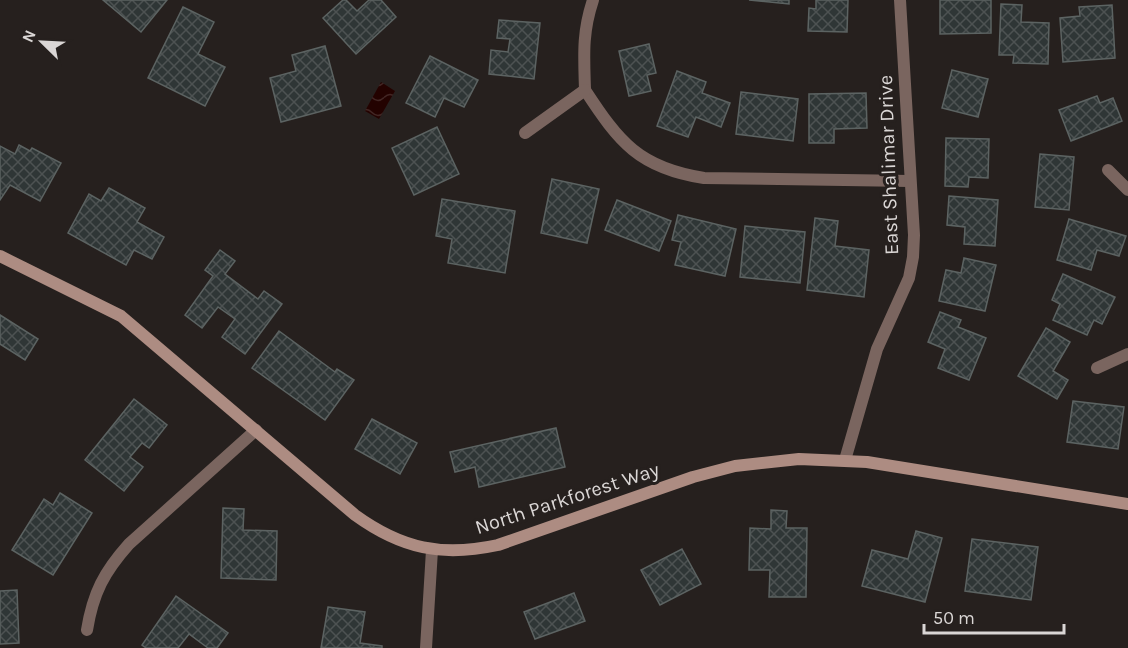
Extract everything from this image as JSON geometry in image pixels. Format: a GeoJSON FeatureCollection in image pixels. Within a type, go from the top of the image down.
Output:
{"type":"FeatureCollection","features":[{"type":"Feature","properties":{"kind":"street"},"geometry":{"type":"LineString","coordinates":[[593,0],[586,20],[583,42],[585,90],[623,143],[650,162],[681,174],[704,178],[910,181]]}},
{"type":"Feature","properties":{"kind":"street","name":"East Shalimar Drive"},"geometry":{"type":"LineString","coordinates":[[845,460],[877,349],[909,278],[914,257],[900,0]]}},
{"type":"Feature","properties":{"kind":"street"},"geometry":{"type":"LineString","coordinates":[[525,133],[585,90]]}},
{"type":"Feature","properties":{"kind":"street"},"geometry":{"type":"LineString","coordinates":[[1108,170],[1128,190]]}},
{"type":"Feature","properties":{"kind":"street","name":"North Parkforest Way"},"geometry":{"type":"LineString","coordinates":[[0,256],[121,316],[373,528],[391,538],[432,550],[465,551],[498,545],[693,477],[735,466],[800,459],[845,460],[1128,504]]}},
{"type":"Feature","properties":{"kind":"street"},"geometry":{"type":"LineString","coordinates":[[1097,368],[1128,354]]}},
{"type":"Feature","properties":{"kind":"street"},"geometry":{"type":"LineString","coordinates":[[87,630],[94,599],[112,563],[129,544],[256,430]]}},
{"type":"Feature","properties":{"kind":"street"},"geometry":{"type":"LineString","coordinates":[[426,648],[432,550]]}},
{"type":"Feature","properties":{"kind":"water"},"geometry":{"type":"Polygon","coordinates":[[[381,82],[395,91],[379,119],[365,111],[381,82]]]}},
{"type":"Feature","properties":{"kind":"building"},"geometry":{"type":"Polygon","coordinates":[[[103,0],[167,0],[141,32],[103,0]]]}},
{"type":"Feature","properties":{"kind":"building"},"geometry":{"type":"Polygon","coordinates":[[[343,0],[346,0],[357,11],[369,0],[381,0],[396,17],[356,54],[323,18],[343,0]]]}},
{"type":"Feature","properties":{"kind":"building"},"geometry":{"type":"Polygon","coordinates":[[[749,0],[789,0],[789,4],[749,0]]]}},
{"type":"Feature","properties":{"kind":"building"},"geometry":{"type":"Polygon","coordinates":[[[816,0],[848,0],[847,32],[808,31],[809,8],[816,9],[816,0]]]}},
{"type":"Feature","properties":{"kind":"building"},"geometry":{"type":"Polygon","coordinates":[[[940,0],[991,0],[991,33],[940,34],[940,0]]]}},
{"type":"Feature","properties":{"kind":"building"},"geometry":{"type":"Polygon","coordinates":[[[1001,4],[1022,5],[1021,22],[1049,23],[1048,64],[1013,63],[1014,55],[999,55],[1001,4]]]}},
{"type":"Feature","properties":{"kind":"building"},"geometry":{"type":"Polygon","coordinates":[[[1112,5],[1115,58],[1063,62],[1060,18],[1080,16],[1079,7],[1112,5]]]}},
{"type":"Feature","properties":{"kind":"building"},"geometry":{"type":"Polygon","coordinates":[[[183,7],[214,22],[198,54],[225,67],[205,106],[148,78],[183,7]]]}},
{"type":"Feature","properties":{"kind":"building"},"geometry":{"type":"Polygon","coordinates":[[[499,20],[540,23],[534,79],[489,74],[491,50],[508,52],[510,39],[497,38],[499,20]]]}},
{"type":"Feature","properties":{"kind":"building"},"geometry":{"type":"Polygon","coordinates":[[[649,44],[656,73],[647,75],[651,91],[629,96],[619,51],[649,44]]]}},
{"type":"Feature","properties":{"kind":"building"},"geometry":{"type":"Polygon","coordinates":[[[325,46],[341,106],[281,122],[270,78],[296,71],[292,55],[325,46]]]}},
{"type":"Feature","properties":{"kind":"building"},"geometry":{"type":"Polygon","coordinates":[[[430,56],[478,80],[464,107],[444,98],[435,117],[406,103],[430,56]]]}},
{"type":"Feature","properties":{"kind":"building"},"geometry":{"type":"Polygon","coordinates":[[[952,70],[988,79],[978,117],[942,108],[952,70]]]}},
{"type":"Feature","properties":{"kind":"building"},"geometry":{"type":"Polygon","coordinates":[[[677,71],[706,82],[702,93],[730,103],[721,127],[696,117],[688,137],[657,126],[677,71]]]}},
{"type":"Feature","properties":{"kind":"building"},"geometry":{"type":"Polygon","coordinates":[[[741,92],[798,99],[793,141],[736,134],[741,92]]]}},
{"type":"Feature","properties":{"kind":"building"},"geometry":{"type":"Polygon","coordinates":[[[866,93],[867,128],[834,129],[834,143],[809,143],[809,94],[866,93]]]}},
{"type":"Feature","properties":{"kind":"building"},"geometry":{"type":"Polygon","coordinates":[[[1097,96],[1100,103],[1113,98],[1122,121],[1071,141],[1059,110],[1097,96]]]}},
{"type":"Feature","properties":{"kind":"building"},"geometry":{"type":"Polygon","coordinates":[[[437,127],[459,174],[414,195],[392,148],[437,127]]]}},
{"type":"Feature","properties":{"kind":"building"},"geometry":{"type":"Polygon","coordinates":[[[946,138],[989,139],[988,178],[969,177],[968,187],[945,186],[946,138]]]}},
{"type":"Feature","properties":{"kind":"building"},"geometry":{"type":"Polygon","coordinates":[[[19,145],[30,151],[32,148],[61,163],[40,201],[10,185],[0,200],[0,146],[15,154],[19,145]]]}},
{"type":"Feature","properties":{"kind":"building"},"geometry":{"type":"Polygon","coordinates":[[[1040,154],[1074,157],[1069,210],[1035,207],[1040,154]]]}},
{"type":"Feature","properties":{"kind":"building"},"geometry":{"type":"Polygon","coordinates":[[[552,179],[599,189],[587,243],[541,233],[552,179]]]}},
{"type":"Feature","properties":{"kind":"building"},"geometry":{"type":"Polygon","coordinates":[[[109,188],[145,208],[137,222],[164,237],[152,259],[134,250],[126,265],[68,233],[89,194],[101,201],[109,188]]]}},
{"type":"Feature","properties":{"kind":"building"},"geometry":{"type":"Polygon","coordinates":[[[949,196],[998,200],[995,246],[964,244],[965,227],[947,225],[949,196]]]}},
{"type":"Feature","properties":{"kind":"building"},"geometry":{"type":"Polygon","coordinates":[[[442,199],[515,211],[505,273],[448,263],[452,239],[436,236],[442,199]]]}},
{"type":"Feature","properties":{"kind":"building"},"geometry":{"type":"Polygon","coordinates":[[[617,200],[671,221],[659,251],[605,230],[617,200]]]}},
{"type":"Feature","properties":{"kind":"building"},"geometry":{"type":"Polygon","coordinates":[[[678,215],[736,229],[725,276],[675,265],[681,242],[672,240],[678,215]]]}},
{"type":"Feature","properties":{"kind":"building"},"geometry":{"type":"Polygon","coordinates":[[[815,218],[838,221],[835,246],[869,250],[864,297],[807,290],[815,218]]]}},
{"type":"Feature","properties":{"kind":"building"},"geometry":{"type":"Polygon","coordinates":[[[1069,219],[1126,236],[1119,256],[1097,250],[1091,270],[1057,260],[1069,219]]]}},
{"type":"Feature","properties":{"kind":"building"},"geometry":{"type":"Polygon","coordinates":[[[745,226],[805,232],[800,283],[740,277],[745,226]]]}},
{"type":"Feature","properties":{"kind":"building"},"geometry":{"type":"Polygon","coordinates":[[[220,250],[235,261],[225,274],[258,299],[264,291],[282,304],[245,354],[222,337],[235,319],[218,307],[202,328],[185,315],[213,276],[205,270],[220,250]]]}},
{"type":"Feature","properties":{"kind":"building"},"geometry":{"type":"Polygon","coordinates":[[[964,258],[996,265],[985,311],[939,301],[946,270],[961,273],[964,258]]]}},
{"type":"Feature","properties":{"kind":"building"},"geometry":{"type":"Polygon","coordinates":[[[1063,274],[1115,297],[1102,324],[1094,320],[1087,335],[1053,320],[1060,304],[1052,300],[1063,274]]]}},
{"type":"Feature","properties":{"kind":"building"},"geometry":{"type":"Polygon","coordinates":[[[940,312],[961,320],[958,327],[986,338],[969,380],[938,368],[945,349],[928,342],[940,312]]]}},
{"type":"Feature","properties":{"kind":"building"},"geometry":{"type":"Polygon","coordinates":[[[0,315],[38,339],[25,360],[0,344],[0,315]]]}},
{"type":"Feature","properties":{"kind":"building"},"geometry":{"type":"Polygon","coordinates":[[[1046,328],[1070,342],[1053,371],[1068,380],[1057,399],[1018,376],[1046,328]]]}},
{"type":"Feature","properties":{"kind":"building"},"geometry":{"type":"Polygon","coordinates":[[[279,331],[335,372],[337,369],[354,380],[325,420],[252,368],[279,331]]]}},
{"type":"Feature","properties":{"kind":"building"},"geometry":{"type":"Polygon","coordinates":[[[134,399],[167,425],[149,448],[142,443],[130,457],[143,467],[124,491],[85,460],[134,399]]]}},
{"type":"Feature","properties":{"kind":"building"},"geometry":{"type":"Polygon","coordinates":[[[1073,401],[1124,407],[1118,449],[1067,442],[1073,401]]]}},
{"type":"Feature","properties":{"kind":"building"},"geometry":{"type":"Polygon","coordinates":[[[372,419],[417,443],[400,474],[355,449],[372,419]]]}},
{"type":"Feature","properties":{"kind":"building"},"geometry":{"type":"Polygon","coordinates":[[[556,428],[565,467],[479,487],[475,467],[455,472],[450,452],[556,428]]]}},
{"type":"Feature","properties":{"kind":"building"},"geometry":{"type":"Polygon","coordinates":[[[60,493],[92,513],[53,575],[12,550],[44,499],[53,505],[60,493]]]}},
{"type":"Feature","properties":{"kind":"building"},"geometry":{"type":"Polygon","coordinates":[[[223,508],[244,509],[243,530],[277,531],[276,580],[221,578],[223,508]]]}},
{"type":"Feature","properties":{"kind":"building"},"geometry":{"type":"Polygon","coordinates":[[[771,510],[787,511],[786,528],[807,528],[806,597],[769,597],[770,570],[749,570],[750,528],[771,529],[771,510]]]}},
{"type":"Feature","properties":{"kind":"building"},"geometry":{"type":"Polygon","coordinates":[[[916,531],[942,538],[925,602],[862,586],[872,550],[908,559],[916,531]]]}},
{"type":"Feature","properties":{"kind":"building"},"geometry":{"type":"Polygon","coordinates":[[[972,539],[1038,547],[1031,600],[965,591],[972,539]]]}},
{"type":"Feature","properties":{"kind":"building"},"geometry":{"type":"Polygon","coordinates":[[[682,549],[701,584],[660,605],[641,570],[682,549]]]}},
{"type":"Feature","properties":{"kind":"building"},"geometry":{"type":"Polygon","coordinates":[[[17,590],[19,643],[0,644],[0,591],[17,590]]]}},
{"type":"Feature","properties":{"kind":"building"},"geometry":{"type":"Polygon","coordinates":[[[574,593],[585,621],[535,639],[524,612],[574,593]]]}},
{"type":"Feature","properties":{"kind":"building"},"geometry":{"type":"Polygon","coordinates":[[[176,596],[228,633],[217,648],[208,648],[189,634],[178,648],[146,648],[142,645],[176,596]]]}},
{"type":"Feature","properties":{"kind":"building"},"geometry":{"type":"Polygon","coordinates":[[[328,607],[365,612],[360,643],[382,646],[382,648],[321,648],[328,607]]]}}]}
